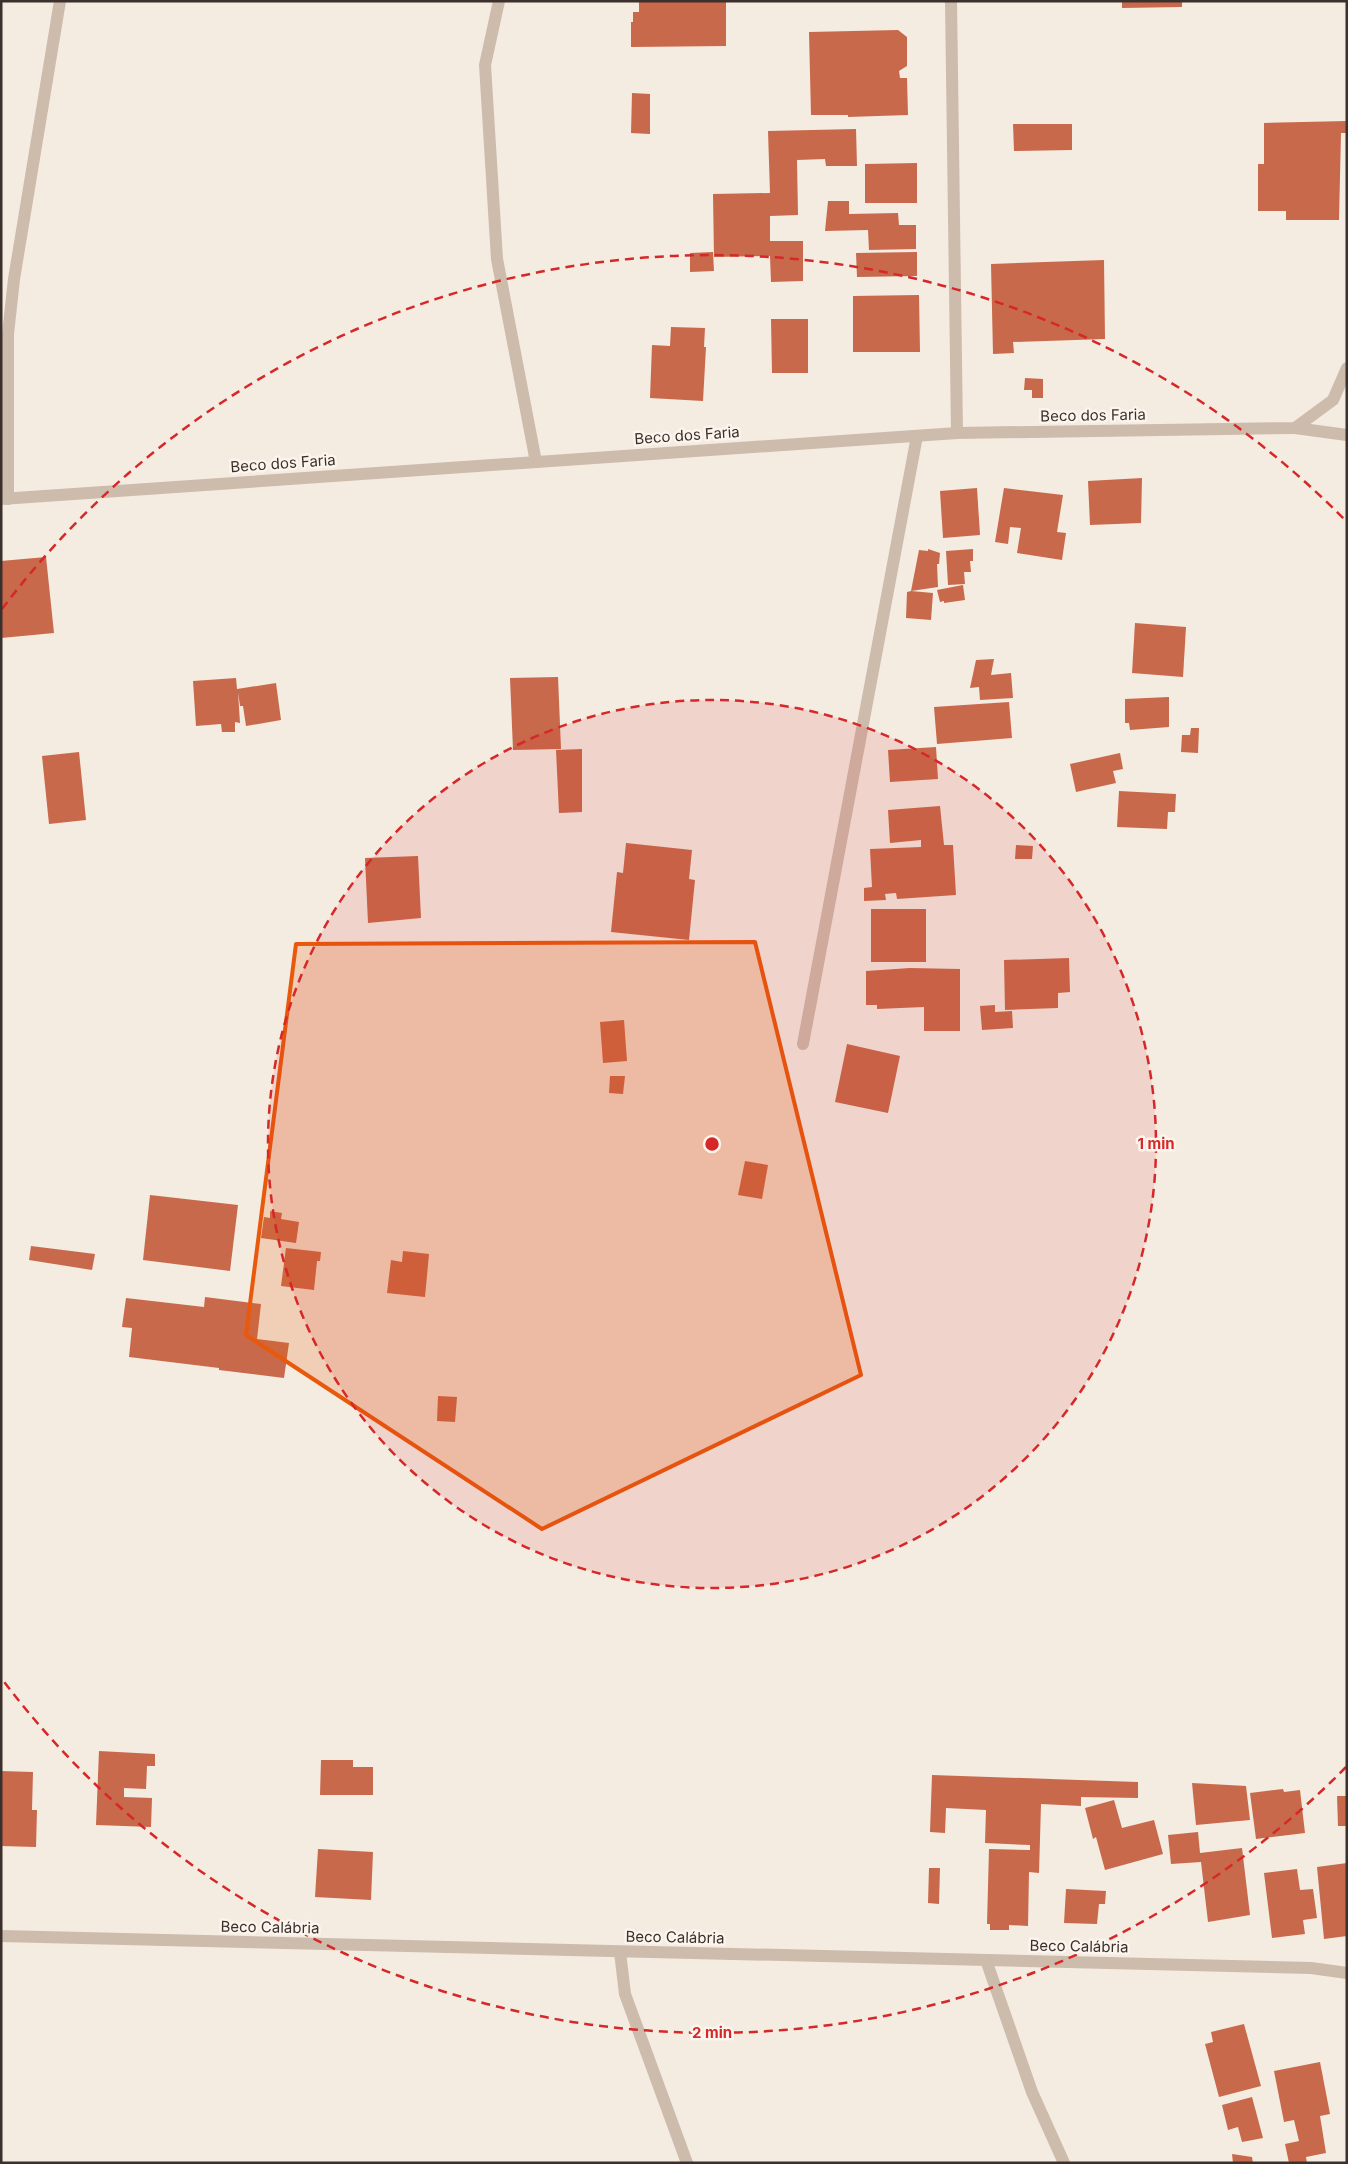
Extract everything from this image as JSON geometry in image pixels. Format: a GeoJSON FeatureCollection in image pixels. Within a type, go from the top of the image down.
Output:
{"type":"FeatureCollection","features":[{"type":"Feature","properties":{"kind":"street"},"geometry":{"type":"LineString","coordinates":[[5,499],[8,334],[14,279],[60,1]]}},
{"type":"Feature","properties":{"kind":"street"},"geometry":{"type":"LineString","coordinates":[[499,1],[485,65],[497,259],[536,462]]}},
{"type":"Feature","properties":{"kind":"street"},"geometry":{"type":"LineString","coordinates":[[950,1],[957,433]]}},
{"type":"Feature","properties":{"kind":"street"},"geometry":{"type":"LineString","coordinates":[[1295,428],[1333,400],[1347,368]]}},
{"type":"Feature","properties":{"kind":"street","name":"Beco dos Faria"},"geometry":{"type":"LineString","coordinates":[[5,499],[957,433],[1295,428],[1347,435]]}},
{"type":"Feature","properties":{"kind":"street"},"geometry":{"type":"LineString","coordinates":[[803,1044],[917,436]]}},
{"type":"Feature","properties":{"kind":"street","name":"Beco Calábria"},"geometry":{"type":"LineString","coordinates":[[1,1936],[1311,1968],[1347,1973]]}},
{"type":"Feature","properties":{"kind":"street"},"geometry":{"type":"LineString","coordinates":[[620,1952],[625,1994],[687,2163]]}},
{"type":"Feature","properties":{"kind":"street"},"geometry":{"type":"LineString","coordinates":[[986,1960],[1032,2092],[1064,2163]]}},
{"type":"Feature","properties":{"kind":"highlighted area"},"geometry":{"type":"Polygon","coordinates":[[[755,942],[861,1375],[542,1529],[246,1335],[296,944],[755,942]]]}},
{"type":"Feature","properties":{"kind":"building"},"geometry":{"type":"Polygon","coordinates":[[[639,1],[726,1],[726,46],[631,47],[631,22],[633,22],[633,12],[639,12],[639,1]]]}},
{"type":"Feature","properties":{"kind":"building"},"geometry":{"type":"Polygon","coordinates":[[[1122,1],[1182,1],[1182,7],[1122,8],[1122,1]]]}},
{"type":"Feature","properties":{"kind":"building"},"geometry":{"type":"Polygon","coordinates":[[[898,30],[907,37],[907,66],[899,71],[900,78],[907,78],[908,115],[848,117],[848,115],[811,115],[809,32],[898,30]]]}},
{"type":"Feature","properties":{"kind":"building"},"geometry":{"type":"Polygon","coordinates":[[[632,93],[650,94],[650,134],[631,133],[632,93]]]}},
{"type":"Feature","properties":{"kind":"building"},"geometry":{"type":"Polygon","coordinates":[[[1347,121],[1347,133],[1341,133],[1339,220],[1286,220],[1286,211],[1258,211],[1258,164],[1264,164],[1264,123],[1347,121]]]}},
{"type":"Feature","properties":{"kind":"building"},"geometry":{"type":"Polygon","coordinates":[[[1013,124],[1072,124],[1072,150],[1014,151],[1013,124]]]}},
{"type":"Feature","properties":{"kind":"building"},"geometry":{"type":"Polygon","coordinates":[[[856,129],[857,166],[826,166],[825,159],[797,160],[798,215],[770,216],[770,241],[803,241],[803,281],[771,282],[770,256],[714,257],[713,194],[770,193],[768,131],[856,129]]]}},
{"type":"Feature","properties":{"kind":"building"},"geometry":{"type":"Polygon","coordinates":[[[917,163],[917,203],[865,203],[865,164],[917,163]]]}},
{"type":"Feature","properties":{"kind":"building"},"geometry":{"type":"Polygon","coordinates":[[[828,201],[849,201],[849,214],[898,213],[899,225],[916,225],[916,249],[869,250],[868,230],[825,231],[828,201]]]}},
{"type":"Feature","properties":{"kind":"building"},"geometry":{"type":"Polygon","coordinates":[[[713,252],[714,271],[690,272],[690,253],[713,252]]]}},
{"type":"Feature","properties":{"kind":"building"},"geometry":{"type":"Polygon","coordinates":[[[917,252],[917,276],[857,277],[856,253],[917,252]]]}},
{"type":"Feature","properties":{"kind":"building"},"geometry":{"type":"Polygon","coordinates":[[[1104,260],[1105,339],[1013,342],[1014,353],[993,354],[991,264],[1104,260]]]}},
{"type":"Feature","properties":{"kind":"building"},"geometry":{"type":"Polygon","coordinates":[[[919,295],[920,352],[853,352],[853,296],[919,295]]]}},
{"type":"Feature","properties":{"kind":"building"},"geometry":{"type":"Polygon","coordinates":[[[771,319],[808,319],[808,373],[772,373],[771,319]]]}},
{"type":"Feature","properties":{"kind":"building"},"geometry":{"type":"Polygon","coordinates":[[[671,327],[705,328],[704,347],[706,347],[703,401],[650,398],[652,345],[670,346],[671,327]]]}},
{"type":"Feature","properties":{"kind":"building"},"geometry":{"type":"Polygon","coordinates":[[[1025,378],[1043,379],[1043,398],[1032,398],[1032,390],[1024,390],[1025,378]]]}},
{"type":"Feature","properties":{"kind":"building"},"geometry":{"type":"Polygon","coordinates":[[[1142,478],[1141,523],[1090,525],[1088,481],[1142,478]]]}},
{"type":"Feature","properties":{"kind":"building"},"geometry":{"type":"Polygon","coordinates":[[[977,488],[980,535],[943,538],[940,491],[977,488]]]}},
{"type":"Feature","properties":{"kind":"building"},"geometry":{"type":"Polygon","coordinates":[[[1004,488],[1063,495],[1057,532],[1066,533],[1062,560],[1017,553],[1021,528],[1010,527],[1008,544],[995,542],[1004,488]]]}},
{"type":"Feature","properties":{"kind":"building"},"geometry":{"type":"Polygon","coordinates":[[[928,549],[940,553],[939,564],[937,564],[938,587],[911,591],[919,550],[928,551],[928,549]]]}},
{"type":"Feature","properties":{"kind":"building"},"geometry":{"type":"Polygon","coordinates":[[[973,549],[973,561],[970,561],[971,572],[964,572],[965,584],[948,585],[946,551],[973,549]]]}},
{"type":"Feature","properties":{"kind":"building"},"geometry":{"type":"Polygon","coordinates":[[[46,557],[54,633],[1,638],[1,561],[46,557]]]}},
{"type":"Feature","properties":{"kind":"building"},"geometry":{"type":"Polygon","coordinates":[[[963,585],[965,600],[940,602],[937,590],[963,585]]]}},
{"type":"Feature","properties":{"kind":"building"},"geometry":{"type":"Polygon","coordinates":[[[907,592],[933,593],[931,620],[906,618],[907,592]]]}},
{"type":"Feature","properties":{"kind":"building"},"geometry":{"type":"Polygon","coordinates":[[[1135,623],[1186,627],[1183,677],[1132,673],[1135,623]]]}},
{"type":"Feature","properties":{"kind":"building"},"geometry":{"type":"Polygon","coordinates":[[[994,659],[991,675],[1011,673],[1013,698],[980,700],[979,687],[970,688],[976,660],[994,659]]]}},
{"type":"Feature","properties":{"kind":"building"},"geometry":{"type":"Polygon","coordinates":[[[558,677],[561,749],[513,750],[510,678],[558,677]]]}},
{"type":"Feature","properties":{"kind":"building"},"geometry":{"type":"Polygon","coordinates":[[[236,678],[237,689],[276,683],[281,720],[246,726],[243,706],[240,706],[238,692],[240,723],[235,722],[235,732],[222,732],[221,724],[196,726],[193,681],[236,678]]]}},
{"type":"Feature","properties":{"kind":"building"},"geometry":{"type":"Polygon","coordinates":[[[1169,697],[1169,727],[1130,730],[1129,723],[1125,723],[1125,699],[1169,697]]]}},
{"type":"Feature","properties":{"kind":"building"},"geometry":{"type":"Polygon","coordinates":[[[1009,702],[1012,738],[937,744],[934,707],[1009,702]]]}},
{"type":"Feature","properties":{"kind":"building"},"geometry":{"type":"Polygon","coordinates":[[[1191,728],[1199,728],[1198,753],[1181,752],[1182,735],[1190,735],[1191,728]]]}},
{"type":"Feature","properties":{"kind":"building"},"geometry":{"type":"Polygon","coordinates":[[[936,747],[938,779],[890,782],[888,750],[936,747]]]}},
{"type":"Feature","properties":{"kind":"building"},"geometry":{"type":"Polygon","coordinates":[[[582,749],[582,812],[559,813],[556,750],[582,749]]]}},
{"type":"Feature","properties":{"kind":"building"},"geometry":{"type":"Polygon","coordinates":[[[79,752],[86,820],[49,824],[42,756],[79,752]]]}},
{"type":"Feature","properties":{"kind":"building"},"geometry":{"type":"Polygon","coordinates":[[[1120,753],[1123,769],[1113,771],[1116,783],[1076,792],[1070,764],[1120,753]]]}},
{"type":"Feature","properties":{"kind":"building"},"geometry":{"type":"Polygon","coordinates":[[[1119,791],[1176,794],[1175,812],[1168,812],[1167,829],[1117,827],[1119,791]]]}},
{"type":"Feature","properties":{"kind":"building"},"geometry":{"type":"Polygon","coordinates":[[[940,806],[944,845],[953,845],[956,895],[897,899],[896,893],[885,894],[886,900],[864,901],[864,888],[872,887],[870,849],[921,847],[921,840],[890,843],[888,810],[940,806]]]}},
{"type":"Feature","properties":{"kind":"building"},"geometry":{"type":"Polygon","coordinates":[[[626,843],[692,850],[689,879],[695,880],[689,940],[611,932],[617,872],[623,873],[626,843]]]}},
{"type":"Feature","properties":{"kind":"building"},"geometry":{"type":"Polygon","coordinates":[[[1016,845],[1033,846],[1032,859],[1015,859],[1016,845]]]}},
{"type":"Feature","properties":{"kind":"building"},"geometry":{"type":"Polygon","coordinates":[[[418,856],[421,918],[368,923],[365,858],[418,856]]]}},
{"type":"Feature","properties":{"kind":"building"},"geometry":{"type":"Polygon","coordinates":[[[871,909],[926,909],[926,962],[871,962],[871,909]]]}},
{"type":"Feature","properties":{"kind":"building"},"geometry":{"type":"Polygon","coordinates":[[[1069,958],[1070,992],[1058,993],[1058,1008],[1005,1010],[1004,960],[1069,958]]]}},
{"type":"Feature","properties":{"kind":"building"},"geometry":{"type":"Polygon","coordinates":[[[910,968],[960,969],[960,1031],[924,1031],[924,1007],[877,1009],[877,1005],[866,1005],[866,971],[910,968]]]}},
{"type":"Feature","properties":{"kind":"building"},"geometry":{"type":"Polygon","coordinates":[[[995,1005],[995,1012],[1012,1011],[1013,1028],[982,1030],[980,1006],[995,1005]]]}},
{"type":"Feature","properties":{"kind":"building"},"geometry":{"type":"Polygon","coordinates":[[[624,1020],[627,1061],[603,1063],[600,1022],[624,1020]]]}},
{"type":"Feature","properties":{"kind":"building"},"geometry":{"type":"Polygon","coordinates":[[[847,1044],[900,1056],[888,1113],[835,1102],[847,1044]]]}},
{"type":"Feature","properties":{"kind":"building"},"geometry":{"type":"Polygon","coordinates":[[[610,1076],[625,1076],[623,1094],[609,1093],[610,1076]]]}},
{"type":"Feature","properties":{"kind":"building"},"geometry":{"type":"Polygon","coordinates":[[[745,1161],[768,1165],[762,1199],[738,1195],[745,1161]]]}},
{"type":"Feature","properties":{"kind":"building"},"geometry":{"type":"Polygon","coordinates":[[[150,1195],[238,1205],[230,1271],[143,1260],[150,1195]]]}},
{"type":"Feature","properties":{"kind":"building"},"geometry":{"type":"Polygon","coordinates":[[[270,1211],[282,1213],[281,1219],[299,1222],[296,1243],[261,1238],[264,1217],[270,1218],[270,1211]]]}},
{"type":"Feature","properties":{"kind":"building"},"geometry":{"type":"Polygon","coordinates":[[[31,1246],[95,1254],[92,1270],[29,1260],[31,1246]]]}},
{"type":"Feature","properties":{"kind":"building"},"geometry":{"type":"Polygon","coordinates":[[[286,1248],[321,1252],[320,1261],[317,1261],[314,1290],[281,1286],[286,1248]]]}},
{"type":"Feature","properties":{"kind":"building"},"geometry":{"type":"Polygon","coordinates":[[[403,1251],[429,1254],[425,1297],[387,1293],[391,1260],[402,1262],[403,1251]]]}},
{"type":"Feature","properties":{"kind":"building"},"geometry":{"type":"Polygon","coordinates":[[[205,1297],[261,1304],[257,1339],[289,1343],[284,1378],[129,1357],[132,1328],[122,1327],[126,1298],[204,1307],[205,1297]]]}},
{"type":"Feature","properties":{"kind":"building"},"geometry":{"type":"Polygon","coordinates":[[[438,1396],[457,1397],[455,1422],[437,1421],[438,1396]]]}},
{"type":"Feature","properties":{"kind":"building"},"geometry":{"type":"Polygon","coordinates":[[[99,1751],[155,1754],[155,1766],[147,1766],[146,1789],[124,1788],[124,1797],[152,1798],[151,1827],[96,1825],[99,1751]]]}},
{"type":"Feature","properties":{"kind":"building"},"geometry":{"type":"Polygon","coordinates":[[[321,1760],[353,1760],[353,1767],[373,1767],[373,1795],[320,1795],[321,1760]]]}},
{"type":"Feature","properties":{"kind":"building"},"geometry":{"type":"Polygon","coordinates":[[[1,1771],[33,1772],[32,1810],[37,1810],[36,1847],[1,1846],[1,1771]]]}},
{"type":"Feature","properties":{"kind":"building"},"geometry":{"type":"Polygon","coordinates":[[[932,1775],[1138,1782],[1138,1798],[1081,1797],[1081,1806],[1041,1804],[1039,1873],[1029,1872],[1028,1926],[1009,1925],[1009,1930],[990,1930],[990,1924],[987,1924],[989,1849],[1030,1850],[1030,1845],[985,1843],[986,1810],[946,1808],[945,1833],[930,1832],[932,1775]]]}},
{"type":"Feature","properties":{"kind":"building"},"geometry":{"type":"Polygon","coordinates":[[[1192,1783],[1246,1786],[1250,1820],[1196,1825],[1192,1783]]]}},
{"type":"Feature","properties":{"kind":"building"},"geometry":{"type":"Polygon","coordinates":[[[1283,1789],[1284,1792],[1300,1790],[1305,1833],[1256,1839],[1250,1793],[1283,1789]]]}},
{"type":"Feature","properties":{"kind":"building"},"geometry":{"type":"Polygon","coordinates":[[[1337,1796],[1347,1796],[1347,1826],[1338,1826],[1337,1796]]]}},
{"type":"Feature","properties":{"kind":"building"},"geometry":{"type":"Polygon","coordinates":[[[1114,1800],[1122,1828],[1154,1820],[1163,1854],[1105,1870],[1096,1837],[1093,1839],[1085,1808],[1114,1800]]]}},
{"type":"Feature","properties":{"kind":"building"},"geometry":{"type":"Polygon","coordinates":[[[1198,1832],[1200,1853],[1242,1848],[1250,1915],[1208,1922],[1201,1862],[1171,1864],[1168,1835],[1198,1832]]]}},
{"type":"Feature","properties":{"kind":"building"},"geometry":{"type":"Polygon","coordinates":[[[318,1849],[373,1852],[371,1900],[315,1897],[318,1849]]]}},
{"type":"Feature","properties":{"kind":"building"},"geometry":{"type":"Polygon","coordinates":[[[1347,1863],[1347,1936],[1324,1939],[1317,1867],[1347,1863]]]}},
{"type":"Feature","properties":{"kind":"building"},"geometry":{"type":"Polygon","coordinates":[[[929,1868],[940,1868],[939,1904],[928,1903],[929,1868]]]}},
{"type":"Feature","properties":{"kind":"building"},"geometry":{"type":"Polygon","coordinates":[[[1297,1869],[1300,1890],[1313,1889],[1317,1918],[1303,1920],[1305,1934],[1272,1938],[1264,1873],[1297,1869]]]}},
{"type":"Feature","properties":{"kind":"building"},"geometry":{"type":"Polygon","coordinates":[[[1066,1889],[1106,1891],[1105,1904],[1099,1904],[1097,1924],[1064,1923],[1066,1889]]]}},
{"type":"Feature","properties":{"kind":"building"},"geometry":{"type":"Polygon","coordinates":[[[1244,2024],[1261,2086],[1219,2097],[1205,2044],[1213,2042],[1211,2032],[1244,2024]]]}},
{"type":"Feature","properties":{"kind":"building"},"geometry":{"type":"Polygon","coordinates":[[[1320,2062],[1330,2114],[1320,2116],[1326,2153],[1306,2157],[1307,2163],[1289,2163],[1285,2144],[1299,2141],[1294,2120],[1284,2122],[1274,2071],[1320,2062]]]}},
{"type":"Feature","properties":{"kind":"building"},"geometry":{"type":"Polygon","coordinates":[[[1252,2097],[1263,2138],[1242,2142],[1238,2127],[1228,2130],[1222,2105],[1252,2097]]]}},
{"type":"Feature","properties":{"kind":"building"},"geometry":{"type":"Polygon","coordinates":[[[1232,2154],[1252,2157],[1253,2163],[1233,2163],[1232,2154]]]}}]}
